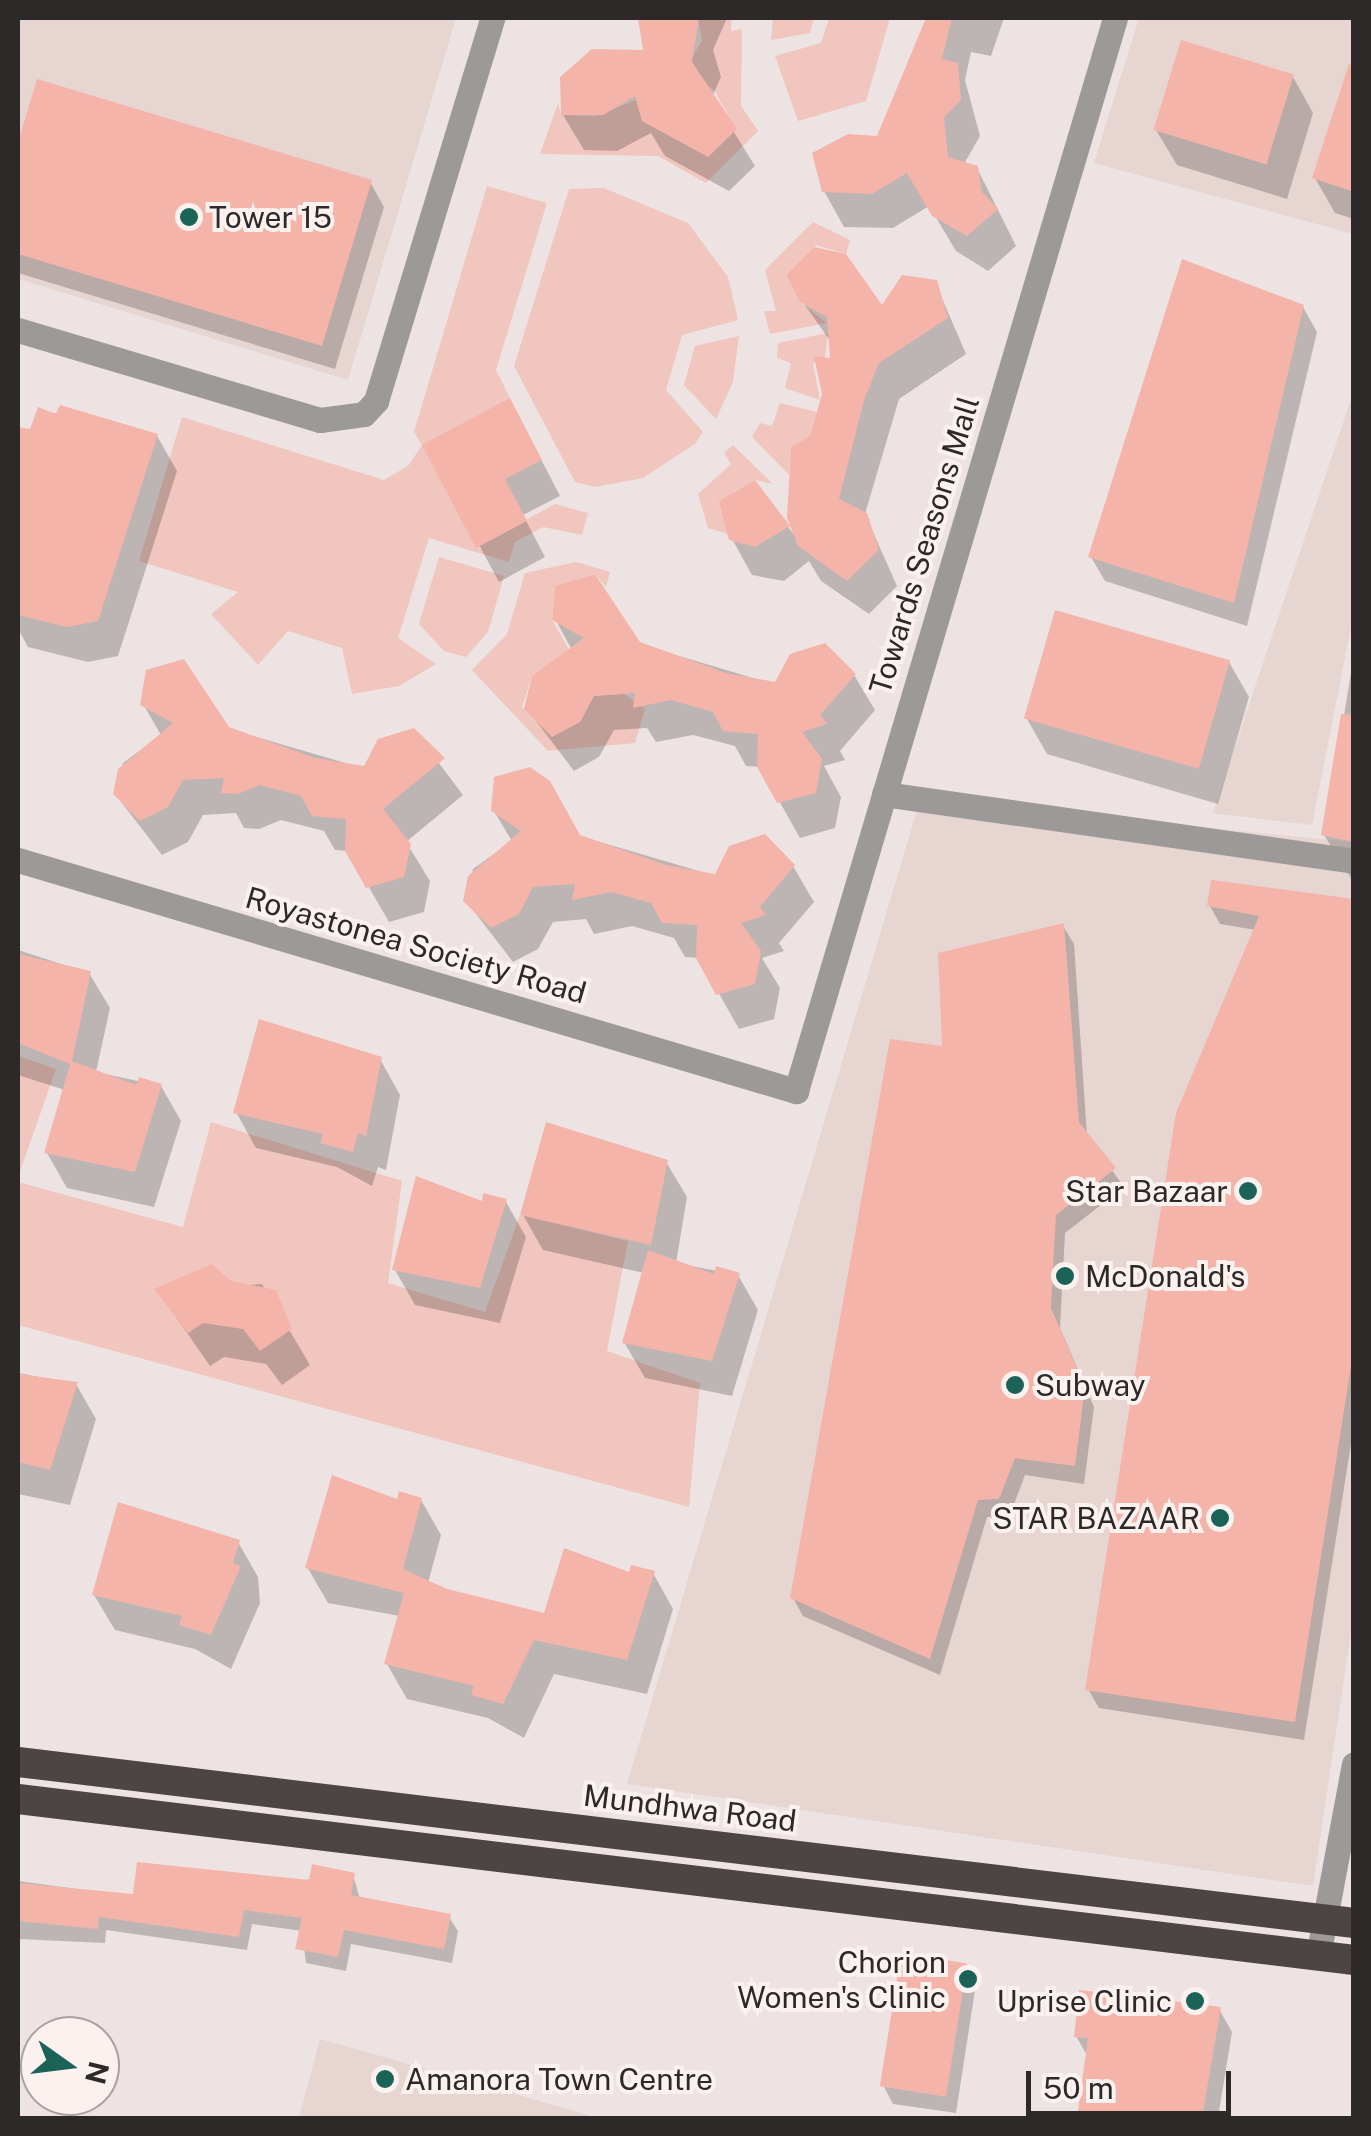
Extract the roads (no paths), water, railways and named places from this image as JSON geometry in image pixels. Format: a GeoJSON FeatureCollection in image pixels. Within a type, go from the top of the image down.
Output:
{"type":"FeatureCollection","features":[{"type":"Feature","properties":{"kind":"highway","name":"Mundhwa Road"},"geometry":{"type":"LineString","coordinates":[[18,1762],[1339,1921]]}},
{"type":"Feature","properties":{"kind":"highway"},"geometry":{"type":"LineString","coordinates":[[18,1800],[1354,1960]]}},
{"type":"Feature","properties":{"kind":"street"},"geometry":{"type":"LineString","coordinates":[[18,330],[320,420],[364,414],[376,401],[492,18]]}},
{"type":"Feature","properties":{"kind":"street","name":"Towards Seasons Mall"},"geometry":{"type":"LineString","coordinates":[[796,1091],[1115,18]]}},
{"type":"Feature","properties":{"kind":"street"},"geometry":{"type":"LineString","coordinates":[[884,794],[1354,860]]}},
{"type":"Feature","properties":{"kind":"street","name":"Royastonea Society Road"},"geometry":{"type":"LineString","coordinates":[[18,860],[796,1091]]}},
{"type":"Feature","properties":{"kind":"street"},"geometry":{"type":"LineString","coordinates":[[1318,1956],[1339,1921],[1354,1764]]}},
{"type":"Feature","properties":{"kind":"place","name":"Tower 15"},"geometry":{"type":"Point","coordinates":[189,217]}},
{"type":"Feature","properties":{"kind":"place","name":"Star Bazaar"},"geometry":{"type":"Point","coordinates":[1248,1191]}},
{"type":"Feature","properties":{"kind":"place","name":"McDonald's"},"geometry":{"type":"Point","coordinates":[1065,1276]}},
{"type":"Feature","properties":{"kind":"place","name":"Subway"},"geometry":{"type":"Point","coordinates":[1015,1385]}},
{"type":"Feature","properties":{"kind":"place","name":"STAR BAZAAR"},"geometry":{"type":"Point","coordinates":[1220,1518]}},
{"type":"Feature","properties":{"kind":"place","name":"Chorion Women's Clinic"},"geometry":{"type":"Point","coordinates":[968,1979]}},
{"type":"Feature","properties":{"kind":"place","name":"Uprise Clinic"},"geometry":{"type":"Point","coordinates":[1195,2001]}},
{"type":"Feature","properties":{"kind":"place","name":"Amanora Town Centre"},"geometry":{"type":"Point","coordinates":[385,2079]}}]}
